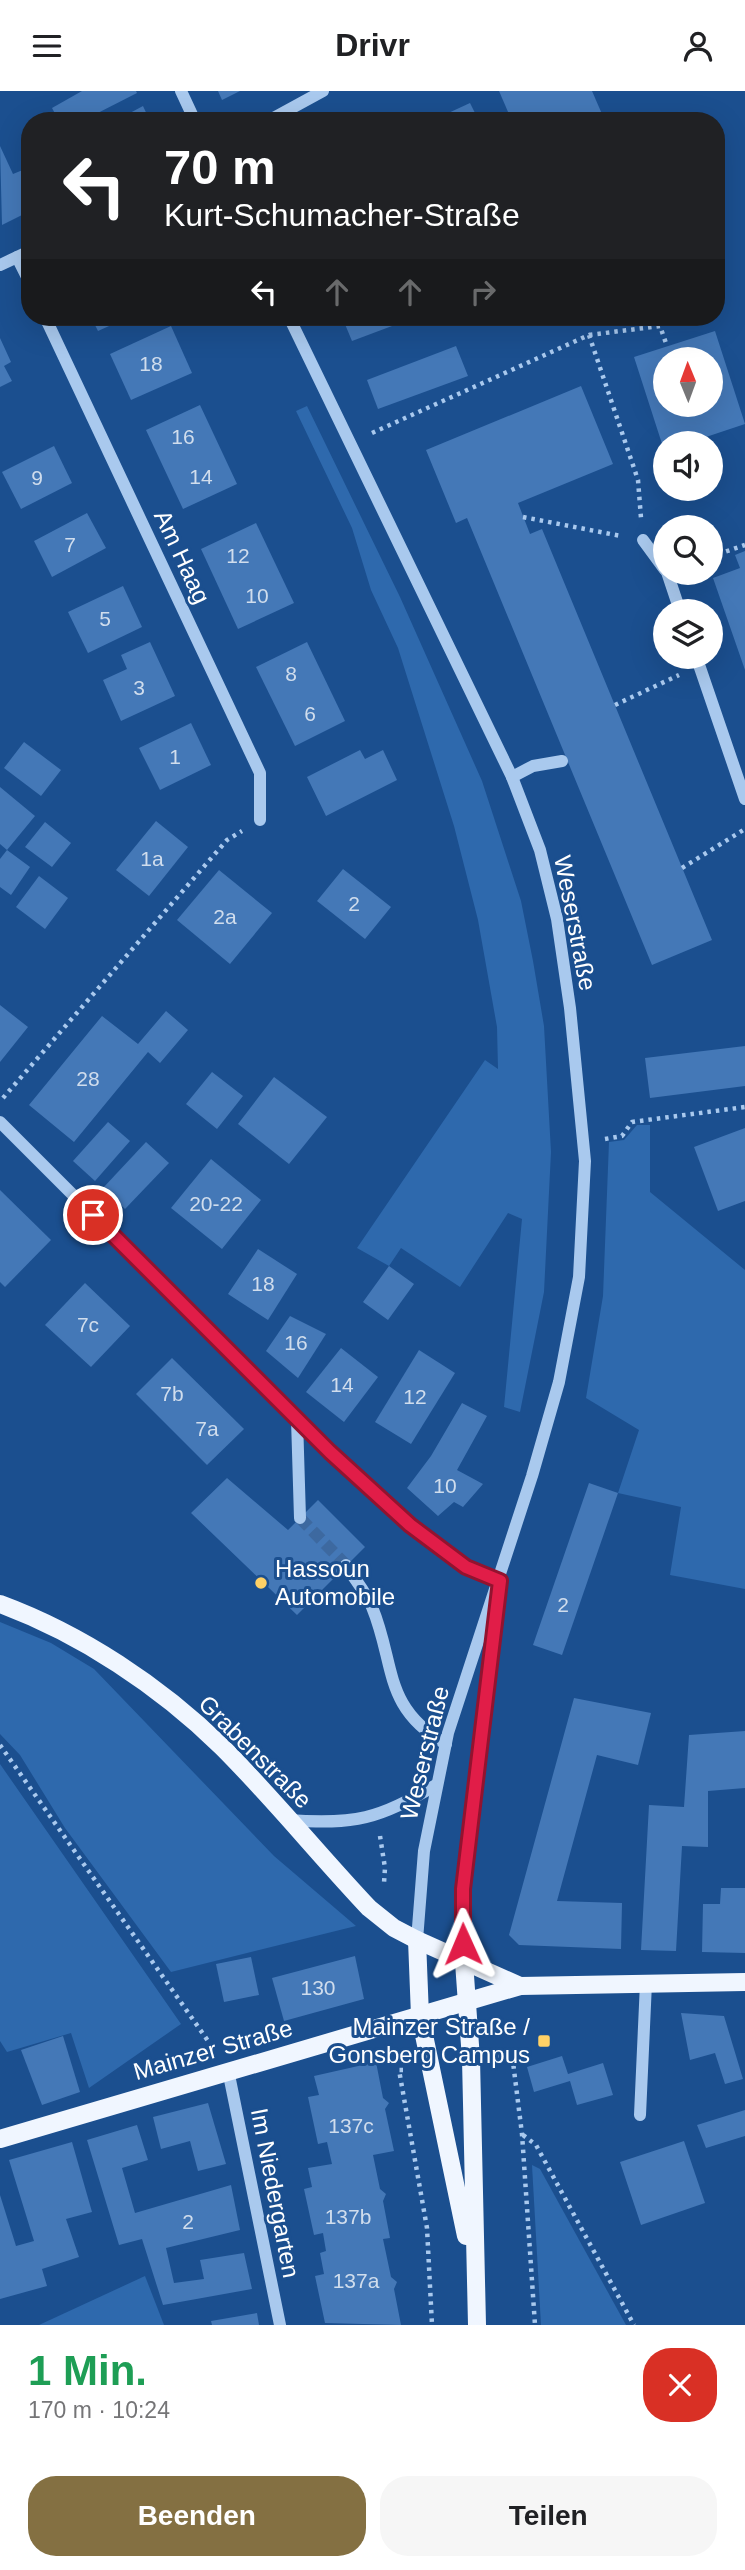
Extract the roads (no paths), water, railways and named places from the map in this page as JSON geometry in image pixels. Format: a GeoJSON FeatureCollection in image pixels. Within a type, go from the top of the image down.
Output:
{"type":"FeatureCollection","features":[{"type":"Feature","properties":{"kind":"main road","name":"Grabenstraße"},"geometry":{"type":"LineString","coordinates":[[0,1604],[52,1626],[127,1670],[170,1702],[221,1747],[369,1908],[394,1928],[464,1962]]}},
{"type":"Feature","properties":{"kind":"main road"},"geometry":{"type":"LineString","coordinates":[[417,1940],[420,2016],[474,2270]]}},
{"type":"Feature","properties":{"kind":"main road","name":"Mainzer Straße"},"geometry":{"type":"LineString","coordinates":[[464,1962],[520,1986]]}},
{"type":"Feature","properties":{"kind":"main road"},"geometry":{"type":"LineString","coordinates":[[464,1962],[473,2120],[477,2325]]}},
{"type":"Feature","properties":{"kind":"main road","name":"Mainzer Straße"},"geometry":{"type":"LineString","coordinates":[[0,2139],[520,1986],[745,1982]]}},
{"type":"Feature","properties":{"kind":"street"},"geometry":{"type":"LineString","coordinates":[[181,91],[191,112]]}},
{"type":"Feature","properties":{"kind":"street"},"geometry":{"type":"LineString","coordinates":[[284,112],[323,91]]}},
{"type":"Feature","properties":{"kind":"street"},"geometry":{"type":"LineString","coordinates":[[0,265],[21,256]]}},
{"type":"Feature","properties":{"kind":"street"},"geometry":{"type":"LineString","coordinates":[[18,257],[21,264]]}},
{"type":"Feature","properties":{"kind":"street","name":"Am Haag"},"geometry":{"type":"LineString","coordinates":[[50,326],[260,772],[260,820]]}},
{"type":"Feature","properties":{"kind":"street","name":"Weserstraße"},"geometry":{"type":"LineString","coordinates":[[294,326],[354,445],[512,777],[540,850],[557,919],[570,1008],[585,1161],[579,1277],[559,1382],[500,1581],[459,1694],[446,1744],[421,1870],[417,1940]]}},
{"type":"Feature","properties":{"kind":"street"},"geometry":{"type":"LineString","coordinates":[[643,540],[653,553]]}},
{"type":"Feature","properties":{"kind":"street"},"geometry":{"type":"LineString","coordinates":[[700,669],[745,799]]}},
{"type":"Feature","properties":{"kind":"street"},"geometry":{"type":"LineString","coordinates":[[512,777],[533,766],[562,761]]}},
{"type":"Feature","properties":{"kind":"street"},"geometry":{"type":"LineString","coordinates":[[0,1122],[297,1419],[438,1549],[466,1567],[500,1581]]}},
{"type":"Feature","properties":{"kind":"street"},"geometry":{"type":"LineString","coordinates":[[297,1419],[300,1518]]}},
{"type":"Feature","properties":{"kind":"street"},"geometry":{"type":"LineString","coordinates":[[346,1565],[372,1607],[400,1703],[425,1731],[446,1744]]}},
{"type":"Feature","properties":{"kind":"street","name":"Weserstraße"},"geometry":{"type":"LineString","coordinates":[[464,1962],[463,1889],[500,1581]]}},
{"type":"Feature","properties":{"kind":"street"},"geometry":{"type":"LineString","coordinates":[[288,1820],[337,1822],[376,1817],[436,1784]]}},
{"type":"Feature","properties":{"kind":"street"},"geometry":{"type":"LineString","coordinates":[[640,2115],[646,1983]]}},
{"type":"Feature","properties":{"kind":"street","name":"Im Niedergarten"},"geometry":{"type":"LineString","coordinates":[[228,2070],[280,2325]]}},
{"type":"Feature","properties":{"kind":"tunnel"},"geometry":{"type":"LineString","coordinates":[[300,1518],[346,1565]]}},
{"type":"Feature","properties":{"kind":"place","name":"Hassoun Automobile"},"geometry":{"type":"Point","coordinates":[261,1583]}},
{"type":"Feature","properties":{"kind":"place","name":"Mainzer Straße / Gonsberg Campus"},"geometry":{"type":"Point","coordinates":[544,2041]}}]}
